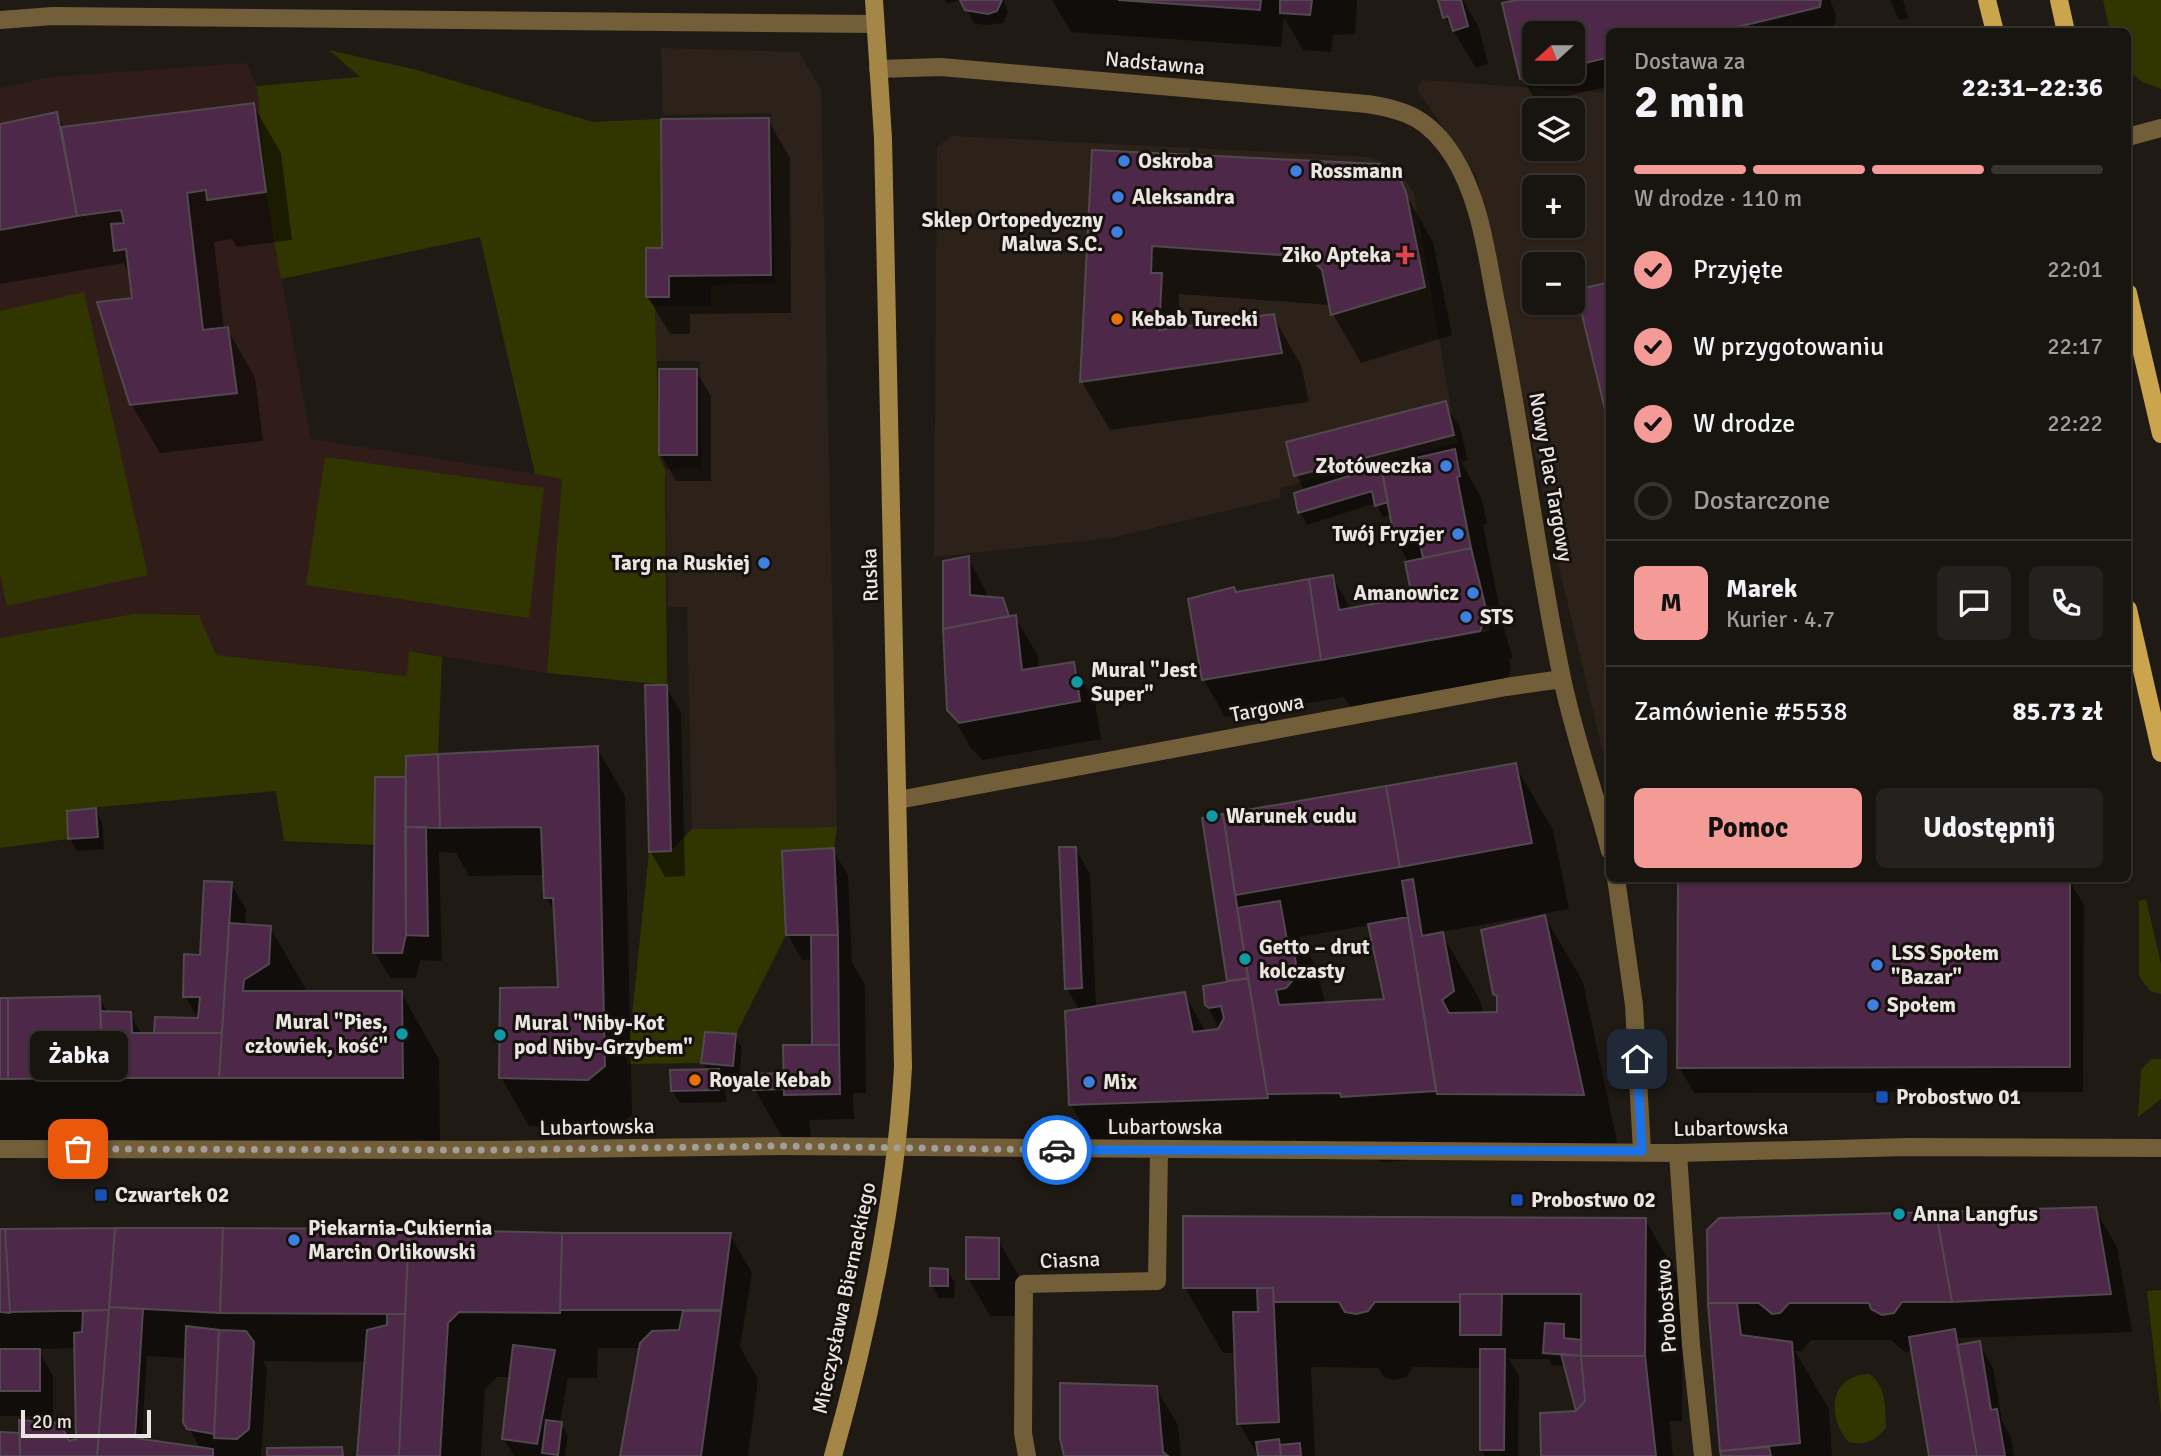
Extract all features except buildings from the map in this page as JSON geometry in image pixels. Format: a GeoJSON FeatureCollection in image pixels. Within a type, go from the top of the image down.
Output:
{"type":"FeatureCollection","features":[{"type":"Feature","properties":{"kind":"main road"},"geometry":{"type":"LineString","coordinates":[[1987,0],[1994,28]]}},
{"type":"Feature","properties":{"kind":"main road"},"geometry":{"type":"LineString","coordinates":[[2059,0],[2065,28]]}},
{"type":"Feature","properties":{"kind":"main road"},"geometry":{"type":"LineString","coordinates":[[2131,306],[2161,434]]}},
{"type":"Feature","properties":{"kind":"main road"},"geometry":{"type":"LineString","coordinates":[[2131,622],[2161,753]]}},
{"type":"Feature","properties":{"kind":"street","name":"Ruska"},"geometry":{"type":"LineString","coordinates":[[874,0],[898,800],[903,1067],[898,1149]]}},
{"type":"Feature","properties":{"kind":"street"},"geometry":{"type":"LineString","coordinates":[[0,20],[53,8],[612,21],[875,24]]}},
{"type":"Feature","properties":{"kind":"street","name":"Nadstawna"},"geometry":{"type":"LineString","coordinates":[[878,69],[941,67],[1367,104],[1398,109],[1424,122]]}},
{"type":"Feature","properties":{"kind":"street","name":"Nowy Plac Targowy"},"geometry":{"type":"LineString","coordinates":[[1424,122],[1453,156],[1467,182],[1482,235],[1510,370],[1562,679],[1606,837]]}},
{"type":"Feature","properties":{"kind":"street"},"geometry":{"type":"LineString","coordinates":[[2131,136],[2161,128]]}},
{"type":"Feature","properties":{"kind":"street","name":"Targowa"},"geometry":{"type":"LineString","coordinates":[[898,800],[1492,689],[1562,679]]}},
{"type":"Feature","properties":{"kind":"street"},"geometry":{"type":"LineString","coordinates":[[1617,882],[1634,1005],[1642,1151]]}},
{"type":"Feature","properties":{"kind":"street","name":"Lubartowska"},"geometry":{"type":"LineString","coordinates":[[0,1149],[898,1149],[1678,1153],[1907,1147],[2161,1148]]}},
{"type":"Feature","properties":{"kind":"street","name":"Mieczysława Biernackiego"},"geometry":{"type":"LineString","coordinates":[[833,1456],[850,1395],[898,1149]]}},
{"type":"Feature","properties":{"kind":"street","name":"Ciasna"},"geometry":{"type":"LineString","coordinates":[[1027,1456],[1023,1433],[1024,1284],[1157,1281],[1159,1150]]}},
{"type":"Feature","properties":{"kind":"street","name":"Probostwo"},"geometry":{"type":"LineString","coordinates":[[1678,1153],[1691,1345],[1703,1456]]}},
{"type":"Feature","properties":{"kind":"shaded area"},"geometry":{"type":"Polygon","coordinates":[[[661,48],[799,52],[821,90],[837,827],[692,829],[687,607],[668,607],[665,469],[702,468],[700,361],[656,361],[655,306],[711,305],[711,285],[775,283],[771,113],[663,115],[661,48]]]}},
{"type":"Feature","properties":{"kind":"shaded area"},"geometry":{"type":"Polygon","coordinates":[[[247,63],[257,86],[267,200],[311,439],[562,478],[547,673],[410,651],[408,676],[216,655],[199,615],[133,614],[0,638],[0,88],[50,77],[247,63]]]}},
{"type":"Feature","properties":{"kind":"shaded area"},"geometry":{"type":"Polygon","coordinates":[[[1422,80],[1606,93],[1606,765],[1555,550],[1477,177],[1417,89],[1422,80]]]}},
{"type":"Feature","properties":{"kind":"shaded area"},"geometry":{"type":"Polygon","coordinates":[[[952,136],[1369,157],[1396,167],[1414,193],[1457,443],[1280,488],[1280,498],[1111,538],[934,557],[937,147],[952,136]]]}},
{"type":"Feature","properties":{"kind":"green space"},"geometry":{"type":"Polygon","coordinates":[[[2103,0],[2161,0],[2161,89],[2142,82],[2131,73],[2131,28],[2109,28],[2103,0]]]}},
{"type":"Feature","properties":{"kind":"green space"},"geometry":{"type":"Polygon","coordinates":[[[329,50],[417,70],[593,122],[661,119],[662,248],[646,249],[646,297],[655,306],[659,455],[665,469],[667,685],[547,673],[562,479],[535,474],[480,237],[281,279],[267,200],[257,86],[360,77],[329,50]]]}},
{"type":"Feature","properties":{"kind":"green space"},"geometry":{"type":"Polygon","coordinates":[[[84,292],[148,575],[7,606],[0,574],[0,311],[84,292]]]}},
{"type":"Feature","properties":{"kind":"green space"},"geometry":{"type":"Polygon","coordinates":[[[325,457],[544,488],[529,618],[306,585],[325,457]]]}},
{"type":"Feature","properties":{"kind":"green space"},"geometry":{"type":"Polygon","coordinates":[[[133,614],[199,615],[216,655],[407,676],[409,651],[442,657],[438,754],[406,756],[406,777],[376,777],[375,845],[284,841],[276,791],[68,810],[68,839],[0,848],[0,638],[133,614]]]}},
{"type":"Feature","properties":{"kind":"green space"},"geometry":{"type":"Polygon","coordinates":[[[837,827],[834,848],[782,852],[786,935],[736,1034],[705,1032],[701,1063],[627,1064],[649,852],[671,851],[692,829],[837,827]]]}},
{"type":"Feature","properties":{"kind":"green space"},"geometry":{"type":"Polygon","coordinates":[[[2146,899],[2161,964],[2161,994],[2150,991],[2139,976],[2139,901],[2146,899]]]}},
{"type":"Feature","properties":{"kind":"green space"},"geometry":{"type":"Polygon","coordinates":[[[2151,1059],[2161,1059],[2161,1099],[2138,1117],[2141,1070],[2151,1059]]]}},
{"type":"Feature","properties":{"kind":"green space"},"geometry":{"type":"Polygon","coordinates":[[[2161,1290],[2161,1415],[2147,1291],[2161,1290]]]}},
{"type":"Feature","properties":{"kind":"green space"},"geometry":{"type":"Polygon","coordinates":[[[1869,1374],[1875,1378],[1882,1391],[1886,1428],[1869,1441],[1849,1442],[1837,1421],[1835,1399],[1846,1382],[1856,1376],[1869,1374]]]}},
{"type":"Feature","properties":{"kind":"way so far"},"geometry":{"type":"LineString","coordinates":[[78,1149],[486,1150],[779,1146],[1057,1150]]}},
{"type":"Feature","properties":{"kind":"place","name":"Oskroba"},"geometry":{"type":"Point","coordinates":[1124,161]}},
{"type":"Feature","properties":{"kind":"place","name":"Rossmann"},"geometry":{"type":"Point","coordinates":[1296,171]}},
{"type":"Feature","properties":{"kind":"place","name":"Aleksandra"},"geometry":{"type":"Point","coordinates":[1118,197]}},
{"type":"Feature","properties":{"kind":"place","name":"Sklep Ortopedyczny Malwa S.C."},"geometry":{"type":"Point","coordinates":[1117,232]}},
{"type":"Feature","properties":{"kind":"place","name":"Ziko Apteka"},"geometry":{"type":"Point","coordinates":[1405,255]}},
{"type":"Feature","properties":{"kind":"place","name":"Kebab Turecki"},"geometry":{"type":"Point","coordinates":[1117,319]}},
{"type":"Feature","properties":{"kind":"place","name":"Złotóweczka"},"geometry":{"type":"Point","coordinates":[1446,466]}},
{"type":"Feature","properties":{"kind":"place","name":"Twój Fryzjer"},"geometry":{"type":"Point","coordinates":[1458,534]}},
{"type":"Feature","properties":{"kind":"place","name":"Targ na Ruskiej"},"geometry":{"type":"Point","coordinates":[764,563]}},
{"type":"Feature","properties":{"kind":"place","name":"Amanowicz"},"geometry":{"type":"Point","coordinates":[1473,593]}},
{"type":"Feature","properties":{"kind":"place","name":"STS"},"geometry":{"type":"Point","coordinates":[1466,617]}},
{"type":"Feature","properties":{"kind":"place","name":"Mural \"Jest Super\""},"geometry":{"type":"Point","coordinates":[1077,682]}},
{"type":"Feature","properties":{"kind":"place","name":"Warunek cudu"},"geometry":{"type":"Point","coordinates":[1212,816]}},
{"type":"Feature","properties":{"kind":"place","name":"Getto – drut kolczasty"},"geometry":{"type":"Point","coordinates":[1245,959]}},
{"type":"Feature","properties":{"kind":"place","name":"LSS Społem \"Bazar\""},"geometry":{"type":"Point","coordinates":[1877,965]}},
{"type":"Feature","properties":{"kind":"place","name":"Społem"},"geometry":{"type":"Point","coordinates":[1873,1005]}},
{"type":"Feature","properties":{"kind":"place","name":"Mural \"Pies, człowiek, kość\""},"geometry":{"type":"Point","coordinates":[402,1034]}},
{"type":"Feature","properties":{"kind":"place","name":"Mural \"Niby-Kot pod Niby-Grzybem\""},"geometry":{"type":"Point","coordinates":[500,1035]}},
{"type":"Feature","properties":{"kind":"place","name":"Royale Kebab"},"geometry":{"type":"Point","coordinates":[695,1080]}},
{"type":"Feature","properties":{"kind":"place","name":"Mix"},"geometry":{"type":"Point","coordinates":[1089,1082]}},
{"type":"Feature","properties":{"kind":"place","name":"Probostwo 01"},"geometry":{"type":"Point","coordinates":[1882,1097]}},
{"type":"Feature","properties":{"kind":"place","name":"Żabka"},"geometry":{"type":"Point","coordinates":[78,1149]}},
{"type":"Feature","properties":{"kind":"place","name":"Czwartek 02"},"geometry":{"type":"Point","coordinates":[101,1195]}},
{"type":"Feature","properties":{"kind":"place","name":"Probostwo 02"},"geometry":{"type":"Point","coordinates":[1517,1200]}},
{"type":"Feature","properties":{"kind":"place","name":"Anna Langfus"},"geometry":{"type":"Point","coordinates":[1899,1214]}},
{"type":"Feature","properties":{"kind":"place","name":"Piekarnia-Cukiernia Marcin Orlikowski"},"geometry":{"type":"Point","coordinates":[294,1240]}},
{"type":"Feature","properties":{"kind":"route"},"geometry":{"type":"LineString","coordinates":[[1057,1150],[1642,1151],[1637,1059]]}}]}
